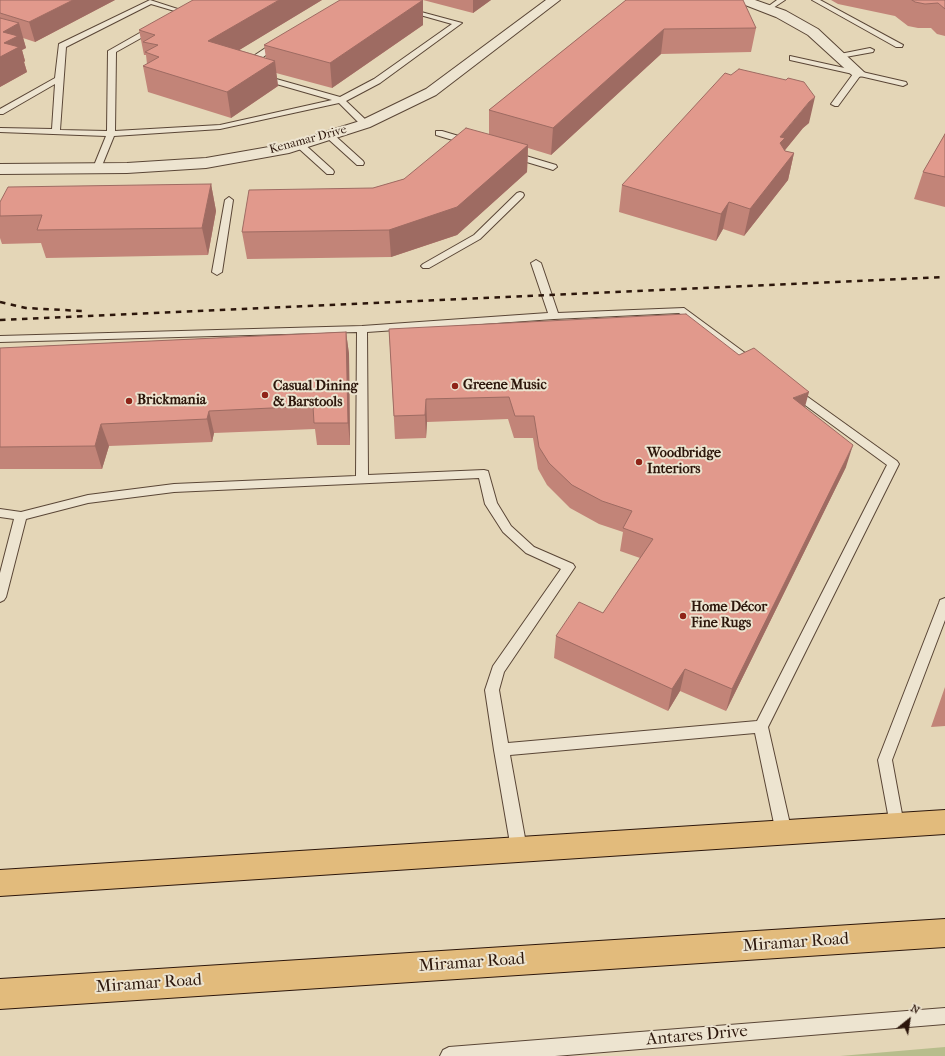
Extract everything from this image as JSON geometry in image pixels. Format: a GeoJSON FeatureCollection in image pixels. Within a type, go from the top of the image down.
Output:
{"type":"FeatureCollection","features":[{"type":"Feature","properties":{"kind":"main road"},"geometry":{"type":"LineString","coordinates":[[0,883],[945,822]]}},
{"type":"Feature","properties":{"kind":"main road","name":"Miramar Road"},"geometry":{"type":"LineString","coordinates":[[0,994],[945,933]]}},
{"type":"Feature","properties":{"kind":"street","name":"Kenamar Drive"},"geometry":{"type":"LineString","coordinates":[[0,169],[97,168],[206,163],[299,144],[329,135],[364,124],[431,92],[554,0]]}},
{"type":"Feature","properties":{"kind":"street"},"geometry":{"type":"LineString","coordinates":[[744,0],[781,14],[814,32],[858,73]]}},
{"type":"Feature","properties":{"kind":"lane"},"geometry":{"type":"LineString","coordinates":[[768,9],[782,0]]}},
{"type":"Feature","properties":{"kind":"lane"},"geometry":{"type":"LineString","coordinates":[[815,0],[900,45]]}},
{"type":"Feature","properties":{"kind":"lane"},"geometry":{"type":"LineString","coordinates":[[56,132],[62,46],[150,2],[184,12],[112,51],[111,134],[97,168]]}},
{"type":"Feature","properties":{"kind":"lane"},"geometry":{"type":"LineString","coordinates":[[0,130],[111,134],[220,127],[341,100],[377,81],[458,23],[399,8]]}},
{"type":"Feature","properties":{"kind":"lane"},"geometry":{"type":"LineString","coordinates":[[285,39],[238,70],[341,100],[364,124]]}},
{"type":"Feature","properties":{"kind":"lane"},"geometry":{"type":"LineString","coordinates":[[840,56],[870,50]]}},
{"type":"Feature","properties":{"kind":"lane"},"geometry":{"type":"LineString","coordinates":[[793,58],[902,84]]}},
{"type":"Feature","properties":{"kind":"lane"},"geometry":{"type":"LineString","coordinates":[[835,104],[858,73]]}},
{"type":"Feature","properties":{"kind":"lane"},"geometry":{"type":"LineString","coordinates":[[0,112],[59,79]]}},
{"type":"Feature","properties":{"kind":"lane"},"geometry":{"type":"LineString","coordinates":[[440,133],[477,144]]}},
{"type":"Feature","properties":{"kind":"lane"},"geometry":{"type":"LineString","coordinates":[[329,135],[360,163]]}},
{"type":"Feature","properties":{"kind":"lane"},"geometry":{"type":"LineString","coordinates":[[299,144],[330,172]]}},
{"type":"Feature","properties":{"kind":"lane"},"geometry":{"type":"LineString","coordinates":[[507,154],[553,167]]}},
{"type":"Feature","properties":{"kind":"lane"},"geometry":{"type":"LineString","coordinates":[[426,266],[478,237],[520,195]]}},
{"type":"Feature","properties":{"kind":"lane"},"geometry":{"type":"LineString","coordinates":[[217,272],[229,200]]}},
{"type":"Feature","properties":{"kind":"lane"},"geometry":{"type":"LineString","coordinates":[[536,263],[554,316]]}},
{"type":"Feature","properties":{"kind":"lane"},"geometry":{"type":"LineString","coordinates":[[0,339],[362,329],[554,316],[681,310],[764,371]]}},
{"type":"Feature","properties":{"kind":"lane"},"geometry":{"type":"LineString","coordinates":[[362,329],[362,480]]}},
{"type":"Feature","properties":{"kind":"lane"},"geometry":{"type":"LineString","coordinates":[[784,385],[893,464],[761,727],[784,833]]}},
{"type":"Feature","properties":{"kind":"lane"},"geometry":{"type":"LineString","coordinates":[[0,513],[21,516],[88,499],[174,488],[484,474],[491,504],[507,528],[530,550],[569,567],[498,670],[492,690],[519,850]]}},
{"type":"Feature","properties":{"kind":"lane"},"geometry":{"type":"LineString","coordinates":[[0,598],[21,516]]}},
{"type":"Feature","properties":{"kind":"lane"},"geometry":{"type":"LineString","coordinates":[[897,825],[885,760],[945,603]]}},
{"type":"Feature","properties":{"kind":"lane"},"geometry":{"type":"LineString","coordinates":[[502,750],[761,727]]}},
{"type":"Feature","properties":{"kind":"lane","name":"Antares Drive"},"geometry":{"type":"LineString","coordinates":[[449,1056],[945,1016]]}},
{"type":"Feature","properties":{"kind":"green space"},"geometry":{"type":"Polygon","coordinates":[[[945,1047],[945,1056],[840,1056],[945,1047]]]}},
{"type":"Feature","properties":{"kind":"building"},"geometry":{"type":"Polygon","coordinates":[[[0,0],[73,0],[29,22],[0,13],[0,0]]]}},
{"type":"Feature","properties":{"kind":"building"},"geometry":{"type":"Polygon","coordinates":[[[193,0],[279,0],[208,41],[275,61],[227,92],[143,66],[159,57],[145,52],[158,45],[143,42],[155,35],[139,30],[193,0]]]}},
{"type":"Feature","properties":{"kind":"building"},"geometry":{"type":"Polygon","coordinates":[[[340,0],[423,0],[330,63],[264,45],[340,0]]]}},
{"type":"Feature","properties":{"kind":"building"},"geometry":{"type":"Polygon","coordinates":[[[626,0],[743,0],[756,28],[664,29],[553,128],[489,110],[626,0]]]}},
{"type":"Feature","properties":{"kind":"building"},"geometry":{"type":"Polygon","coordinates":[[[912,0],[945,0],[945,9],[938,3],[925,4],[912,0]]]}},
{"type":"Feature","properties":{"kind":"building"},"geometry":{"type":"Polygon","coordinates":[[[0,18],[19,23],[3,32],[18,36],[4,43],[19,47],[0,57],[0,18]]]}},
{"type":"Feature","properties":{"kind":"building"},"geometry":{"type":"Polygon","coordinates":[[[739,69],[786,80],[788,78],[804,82],[815,97],[809,102],[780,137],[785,138],[780,143],[785,151],[794,153],[750,209],[729,202],[721,214],[622,185],[725,73],[731,75],[739,69]]]}},
{"type":"Feature","properties":{"kind":"building"},"geometry":{"type":"Polygon","coordinates":[[[466,128],[528,145],[457,207],[389,230],[242,232],[249,190],[373,188],[404,179],[466,128]]]}},
{"type":"Feature","properties":{"kind":"building"},"geometry":{"type":"Polygon","coordinates":[[[945,134],[945,177],[923,172],[945,134]]]}},
{"type":"Feature","properties":{"kind":"building"},"geometry":{"type":"Polygon","coordinates":[[[211,184],[202,228],[37,230],[42,215],[0,216],[0,202],[8,187],[211,184]]]}},
{"type":"Feature","properties":{"kind":"building"},"geometry":{"type":"Polygon","coordinates":[[[686,314],[739,355],[754,348],[809,392],[793,398],[853,445],[732,689],[685,669],[672,689],[556,636],[579,602],[603,613],[653,539],[623,528],[632,511],[602,501],[572,485],[549,463],[539,447],[534,416],[515,416],[509,397],[426,399],[425,415],[394,416],[389,329],[686,314]]]}},
{"type":"Feature","properties":{"kind":"building"},"geometry":{"type":"Polygon","coordinates":[[[346,332],[348,423],[314,423],[313,406],[209,411],[207,419],[101,424],[95,446],[0,447],[0,348],[346,332]]]}},
{"type":"Feature","properties":{"kind":"railway"},"geometry":{"type":"LineString","coordinates":[[0,320],[945,277]]}},
{"type":"Feature","properties":{"kind":"railway"},"geometry":{"type":"LineString","coordinates":[[0,302],[26,308],[82,311]]}},
{"type":"Feature","properties":{"kind":"place","name":"Greene Music"},"geometry":{"type":"Point","coordinates":[455,386]}},
{"type":"Feature","properties":{"kind":"place","name":"Casual Dining & Barstools"},"geometry":{"type":"Point","coordinates":[265,395]}},
{"type":"Feature","properties":{"kind":"place","name":"Brickmania"},"geometry":{"type":"Point","coordinates":[129,401]}},
{"type":"Feature","properties":{"kind":"place","name":"Woodbridge Interiors"},"geometry":{"type":"Point","coordinates":[639,462]}},
{"type":"Feature","properties":{"kind":"place","name":"Home Décor Fine Rugs"},"geometry":{"type":"Point","coordinates":[683,616]}}]}
